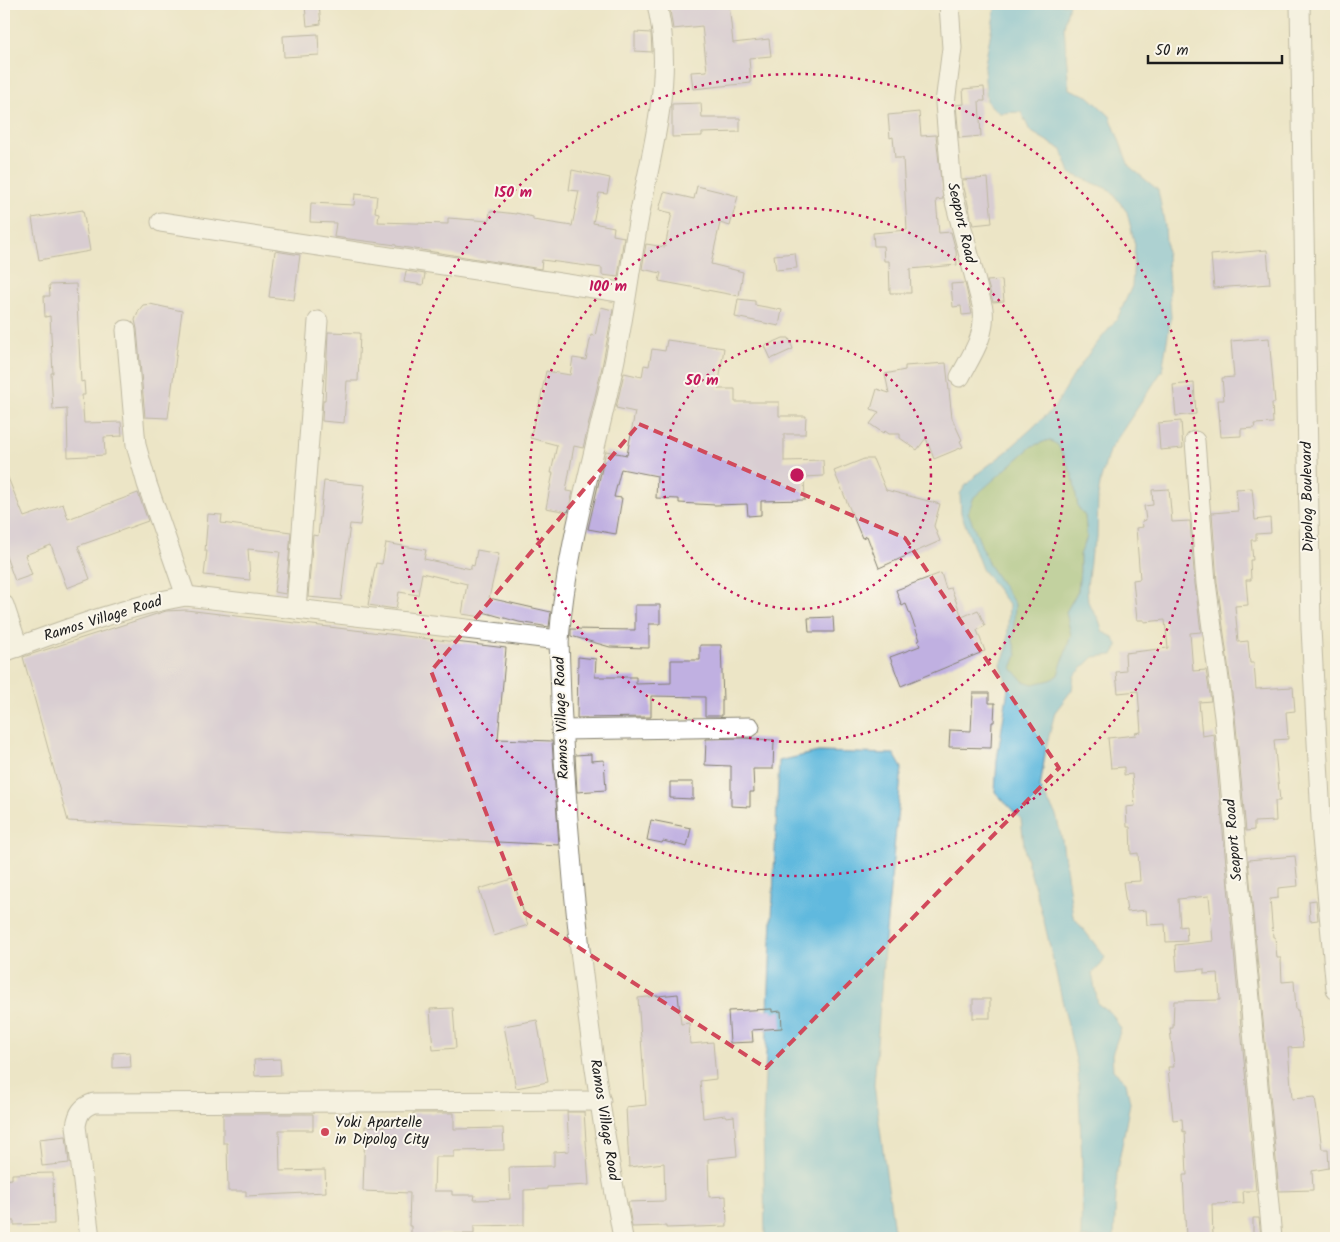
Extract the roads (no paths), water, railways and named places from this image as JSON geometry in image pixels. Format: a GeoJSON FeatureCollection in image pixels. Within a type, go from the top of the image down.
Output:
{"type":"FeatureCollection","features":[{"type":"Feature","properties":{"kind":"street"},"geometry":{"type":"LineString","coordinates":[[559,640],[561,610],[570,559],[614,368],[659,112],[663,70],[662,35],[657,4]]}},
{"type":"Feature","properties":{"kind":"street","name":"Seaport Road"},"geometry":{"type":"LineString","coordinates":[[950,4],[952,48],[945,103],[952,190],[983,309],[984,323],[982,335],[960,377]]}},
{"type":"Feature","properties":{"kind":"street","name":"Dipolog Boulevard"},"geometry":{"type":"LineString","coordinates":[[1300,4],[1311,628],[1322,837],[1336,990]]}},
{"type":"Feature","properties":{"kind":"street"},"geometry":{"type":"LineString","coordinates":[[161,222],[626,293]]}},
{"type":"Feature","properties":{"kind":"street"},"geometry":{"type":"LineString","coordinates":[[296,609],[318,321]]}},
{"type":"Feature","properties":{"kind":"street"},"geometry":{"type":"LineString","coordinates":[[126,330],[136,445],[147,484],[186,596]]}},
{"type":"Feature","properties":{"kind":"street","name":"Seaport Road"},"geometry":{"type":"LineString","coordinates":[[1195,441],[1206,584],[1224,718],[1272,1238]]}},
{"type":"Feature","properties":{"kind":"street","name":"Ramos Village Road"},"geometry":{"type":"LineString","coordinates":[[11,649],[112,614],[157,601],[186,596],[559,640],[561,730],[570,860],[601,1101],[623,1238]]}},
{"type":"Feature","properties":{"kind":"street"},"geometry":{"type":"LineString","coordinates":[[4,605],[11,649]]}},
{"type":"Feature","properties":{"kind":"street"},"geometry":{"type":"LineString","coordinates":[[561,730],[750,727]]}},
{"type":"Feature","properties":{"kind":"street"},"geometry":{"type":"LineString","coordinates":[[90,1238],[76,1126],[77,1117],[81,1110],[94,1103],[601,1101]]}},
{"type":"Feature","properties":{"kind":"water"},"geometry":{"type":"Polygon","coordinates":[[[996,4],[1069,4],[1064,27],[1069,89],[1088,96],[1110,116],[1129,166],[1158,190],[1165,226],[1171,317],[1162,371],[1109,451],[1098,496],[1097,538],[1091,552],[1087,587],[1088,602],[1099,620],[1103,632],[1113,637],[1118,646],[1113,655],[1094,657],[1074,676],[1072,690],[1055,712],[1046,748],[1040,788],[1056,815],[1062,840],[1073,916],[1105,957],[1101,965],[1092,973],[1098,1004],[1112,1014],[1121,1029],[1112,1054],[1113,1070],[1126,1082],[1130,1103],[1117,1171],[1114,1238],[1081,1238],[1082,1164],[1078,1069],[1044,921],[1025,853],[1021,819],[995,792],[997,760],[1008,689],[1001,664],[1007,649],[1009,605],[982,569],[961,513],[960,494],[977,474],[1006,452],[1054,408],[1089,353],[1117,319],[1132,286],[1135,245],[1127,212],[1110,190],[1070,173],[1062,150],[1030,131],[1021,112],[999,113],[987,102],[984,69],[996,4]],[[1049,440],[1032,446],[974,497],[968,512],[989,565],[1015,604],[1013,641],[1017,655],[1012,668],[1023,681],[1033,684],[1051,680],[1058,675],[1071,635],[1066,612],[1078,591],[1080,555],[1087,537],[1085,516],[1078,507],[1073,476],[1058,445],[1049,440]]]}},
{"type":"Feature","properties":{"kind":"water"},"geometry":{"type":"Polygon","coordinates":[[[818,752],[894,754],[902,768],[884,950],[874,1085],[895,1238],[765,1238],[763,1121],[779,761],[818,752]]]}},
{"type":"Feature","properties":{"kind":"place","name":"Yoki Apartelle in Dipolog City"},"geometry":{"type":"Point","coordinates":[325,1132]}}]}
